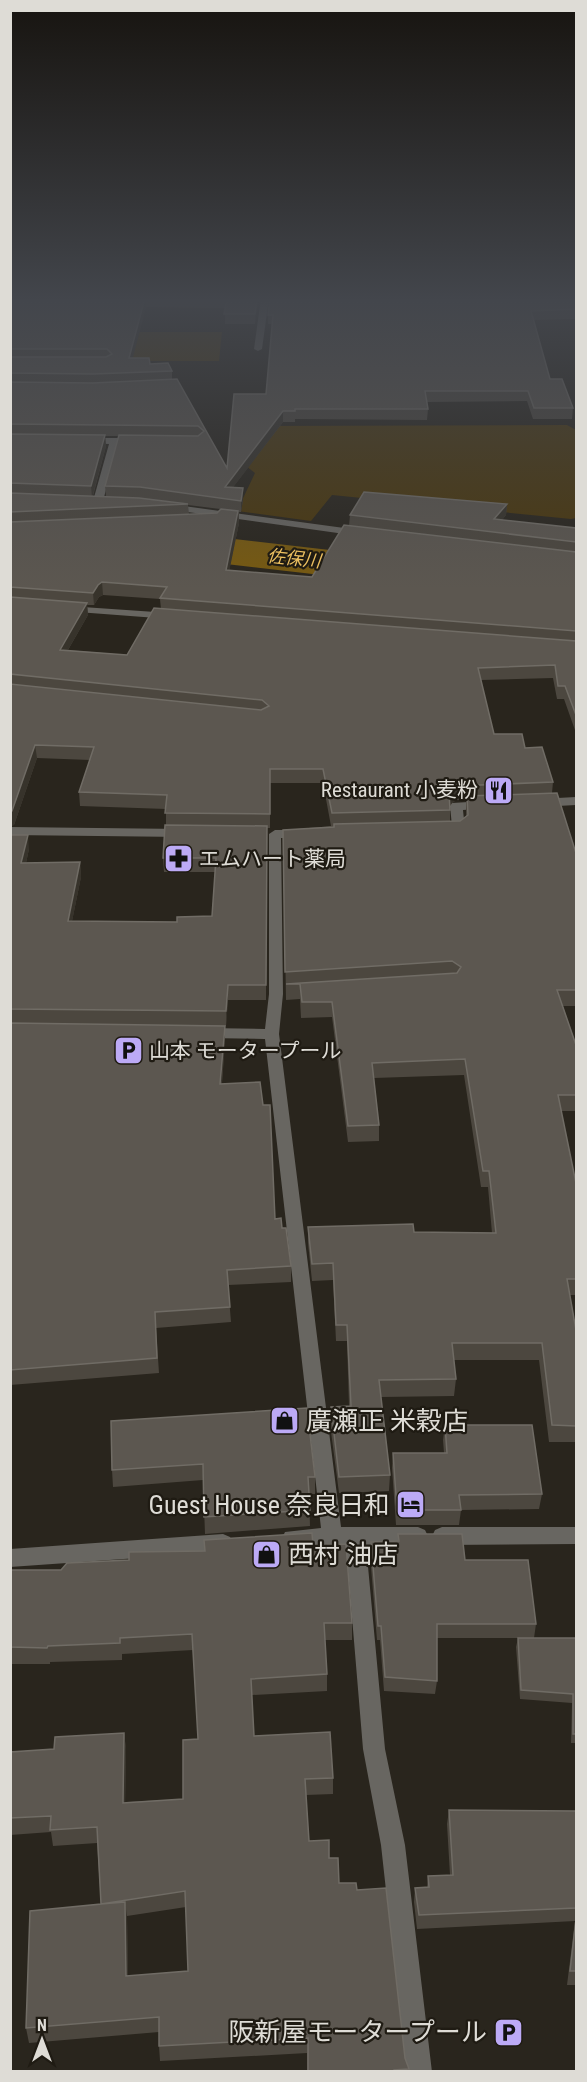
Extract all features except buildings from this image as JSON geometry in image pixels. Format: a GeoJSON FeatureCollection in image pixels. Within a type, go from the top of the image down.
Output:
{"type":"FeatureCollection","features":[{"type":"Feature","properties":{"kind":"street"},"geometry":{"type":"LineString","coordinates":[[80,441],[150,441]]}},
{"type":"Feature","properties":{"kind":"street"},"geometry":{"type":"LineString","coordinates":[[87,501],[103,501],[114,441]]}},
{"type":"Feature","properties":{"kind":"street"},"geometry":{"type":"LineString","coordinates":[[163,507],[370,535]]}},
{"type":"Feature","properties":{"kind":"street"},"geometry":{"type":"LineString","coordinates":[[197,521],[253,519]]}},
{"type":"Feature","properties":{"kind":"street"},"geometry":{"type":"LineString","coordinates":[[58,608],[176,616]]}},
{"type":"Feature","properties":{"kind":"street"},"geometry":{"type":"LineString","coordinates":[[522,804],[576,801]]}},
{"type":"Feature","properties":{"kind":"street"},"geometry":{"type":"LineString","coordinates":[[436,831],[459,830],[456,806],[500,805]]}},
{"type":"Feature","properties":{"kind":"street"},"geometry":{"type":"LineString","coordinates":[[10,831],[195,833]]}},
{"type":"Feature","properties":{"kind":"street"},"geometry":{"type":"LineString","coordinates":[[321,833],[270,834],[276,994],[272,1034],[374,1749],[393,1845],[419,2072]]}},
{"type":"Feature","properties":{"kind":"street"},"geometry":{"type":"LineString","coordinates":[[189,1033],[272,1034]]}},
{"type":"Feature","properties":{"kind":"street"},"geometry":{"type":"LineString","coordinates":[[272,1540],[343,1536],[576,1536]]}},
{"type":"Feature","properties":{"kind":"street"},"geometry":{"type":"LineString","coordinates":[[10,1558],[248,1541]]}},
{"type":"Feature","properties":{"kind":"shaded area"},"geometry":{"type":"Polygon","coordinates":[[[567,425],[576,430],[576,518],[332,495],[311,521],[237,511],[255,473],[246,466],[236,426],[567,425]]]}},
{"type":"Feature","properties":{"kind":"waterway","name":"佐保川"},"geometry":{"type":"LineString","coordinates":[[10,549],[76,541],[131,540],[477,580],[576,588]]}},
{"type":"Feature","properties":{"kind":"place","name":"Restaurant 小麦粉"},"geometry":{"type":"Point","coordinates":[499,790]}},
{"type":"Feature","properties":{"kind":"place","name":"エムハート薬局"},"geometry":{"type":"Point","coordinates":[178,859]}},
{"type":"Feature","properties":{"kind":"place","name":"山本 モータープール"},"geometry":{"type":"Point","coordinates":[128,1051]}},
{"type":"Feature","properties":{"kind":"place","name":"廣瀬正 米穀店"},"geometry":{"type":"Point","coordinates":[285,1421]}},
{"type":"Feature","properties":{"kind":"place","name":"Guest House 奈良日和"},"geometry":{"type":"Point","coordinates":[411,1505]}},
{"type":"Feature","properties":{"kind":"place","name":"西村 油店"},"geometry":{"type":"Point","coordinates":[267,1554]}},
{"type":"Feature","properties":{"kind":"place","name":"阪新屋モータープール"},"geometry":{"type":"Point","coordinates":[508,2032]}}]}
